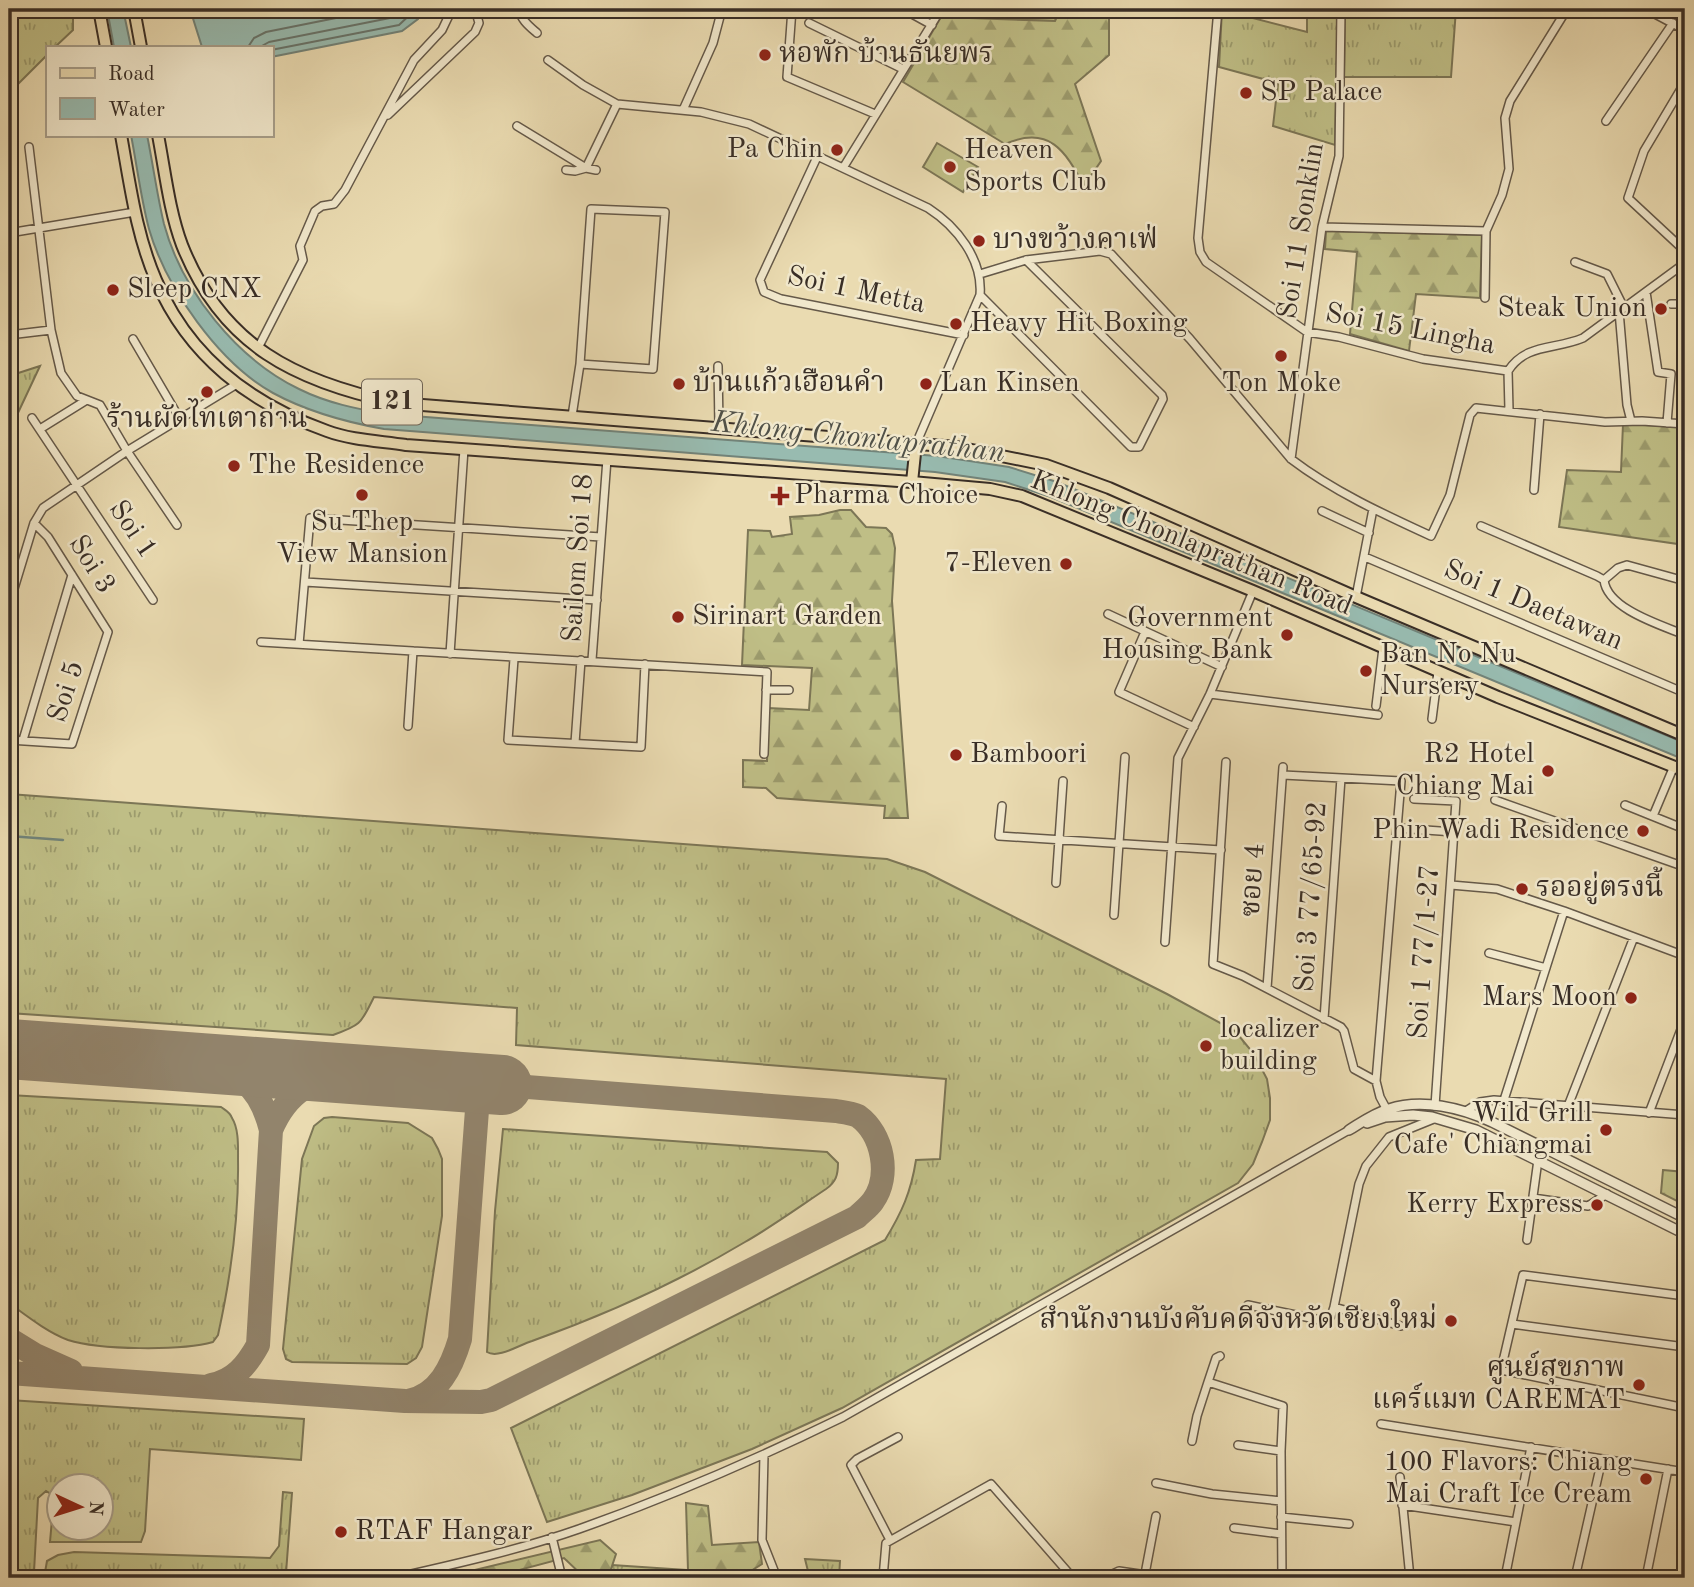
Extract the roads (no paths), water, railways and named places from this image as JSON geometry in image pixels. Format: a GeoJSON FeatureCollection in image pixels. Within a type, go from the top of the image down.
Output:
{"type":"FeatureCollection","features":[{"type":"Feature","properties":{"kind":"main road"},"geometry":{"type":"LineString","coordinates":[[99,9],[106,46]]}},
{"type":"Feature","properties":{"kind":"main road"},"geometry":{"type":"LineString","coordinates":[[134,9],[141,46]]}},
{"type":"Feature","properties":{"kind":"main road","name":"Khlong Chonlaprathan Road"},"geometry":{"type":"LineString","coordinates":[[121,136],[135,212],[156,280],[171,309],[200,349],[237,384],[255,397],[329,432],[406,445],[913,477],[1022,496],[1253,591],[1382,648],[1680,769]]}},
{"type":"Feature","properties":{"kind":"main road","name":"Khlong Chonlaprathan Road"},"geometry":{"type":"LineString","coordinates":[[158,136],[173,217],[194,271],[212,300],[234,327],[258,348],[309,378],[369,397],[397,402],[983,451],[1046,465],[1109,488],[1356,597],[1685,736]]}},
{"type":"Feature","properties":{"kind":"main road"},"geometry":{"type":"LineString","coordinates":[[913,477],[916,447]]}},
{"type":"Feature","properties":{"kind":"street"},"geometry":{"type":"LineString","coordinates":[[258,348],[303,260],[300,246],[314,211],[334,204],[340,197],[414,60],[442,30],[452,9]]}},
{"type":"Feature","properties":{"kind":"street"},"geometry":{"type":"LineString","coordinates":[[383,120],[475,32],[479,23],[475,9]]}},
{"type":"Feature","properties":{"kind":"street"},"geometry":{"type":"LineString","coordinates":[[519,9],[528,26],[537,33]]}},
{"type":"Feature","properties":{"kind":"street"},"geometry":{"type":"LineString","coordinates":[[683,110],[713,43],[722,11],[707,9]]}},
{"type":"Feature","properties":{"kind":"street"},"geometry":{"type":"LineString","coordinates":[[792,9],[788,77],[875,114]]}},
{"type":"Feature","properties":{"kind":"street"},"geometry":{"type":"LineString","coordinates":[[903,9],[932,25]]}},
{"type":"Feature","properties":{"kind":"street"},"geometry":{"type":"LineString","coordinates":[[844,168],[941,9]]}},
{"type":"Feature","properties":{"kind":"street"},"geometry":{"type":"LineString","coordinates":[[1218,9],[1198,238],[1200,252],[1206,261],[1307,332]]}},
{"type":"Feature","properties":{"kind":"street","name":"Soi 11 Sonklin"},"geometry":{"type":"LineString","coordinates":[[1291,459],[1322,227],[1339,156],[1341,9]]}},
{"type":"Feature","properties":{"kind":"street"},"geometry":{"type":"LineString","coordinates":[[1485,298],[1486,231],[1502,195],[1509,169],[1505,118],[1510,101],[1567,9]]}},
{"type":"Feature","properties":{"kind":"street"},"geometry":{"type":"LineString","coordinates":[[1637,9],[1685,30]]}},
{"type":"Feature","properties":{"kind":"street"},"geometry":{"type":"LineString","coordinates":[[1606,121],[1669,21],[1669,9]]}},
{"type":"Feature","properties":{"kind":"street"},"geometry":{"type":"LineString","coordinates":[[809,23],[903,69]]}},
{"type":"Feature","properties":{"kind":"street"},"geometry":{"type":"LineString","coordinates":[[548,60],[583,85],[617,104],[683,110],[722,116],[749,124],[939,215],[970,251],[979,274],[981,295],[916,447]]}},
{"type":"Feature","properties":{"kind":"street"},"geometry":{"type":"LineString","coordinates":[[1685,82],[1644,151],[1629,198],[1685,251]]}},
{"type":"Feature","properties":{"kind":"street"},"geometry":{"type":"LineString","coordinates":[[566,170],[586,168],[617,104]]}},
{"type":"Feature","properties":{"kind":"street"},"geometry":{"type":"LineString","coordinates":[[517,126],[586,168],[596,170]]}},
{"type":"Feature","properties":{"kind":"street"},"geometry":{"type":"LineString","coordinates":[[29,147],[51,330],[61,373],[77,396],[100,405],[127,451],[177,525]]}},
{"type":"Feature","properties":{"kind":"street","name":"Soi 1 Metta"},"geometry":{"type":"LineString","coordinates":[[818,155],[760,280],[764,292],[781,299],[964,335]]}},
{"type":"Feature","properties":{"kind":"street"},"geometry":{"type":"LineString","coordinates":[[572,416],[580,364],[591,209],[666,212],[653,369],[580,364]]}},
{"type":"Feature","properties":{"kind":"street"},"geometry":{"type":"LineString","coordinates":[[9,233],[135,212]]}},
{"type":"Feature","properties":{"kind":"street"},"geometry":{"type":"LineString","coordinates":[[1322,227],[1486,231]]}},
{"type":"Feature","properties":{"kind":"street"},"geometry":{"type":"LineString","coordinates":[[979,274],[1026,260],[1100,251],[1111,254],[1191,339],[1291,459],[1308,472],[1373,509],[1431,537],[1450,495],[1471,411],[1482,408],[1605,422],[1685,424]]}},
{"type":"Feature","properties":{"kind":"street"},"geometry":{"type":"LineString","coordinates":[[981,295],[1130,447],[1139,447],[1163,399],[1162,395],[1026,260]]}},
{"type":"Feature","properties":{"kind":"street"},"geometry":{"type":"LineString","coordinates":[[1574,262],[1607,274],[1622,310],[1627,405],[1631,421]]}},
{"type":"Feature","properties":{"kind":"street"},"geometry":{"type":"LineString","coordinates":[[1508,371],[1516,359],[1529,351],[1568,345],[1583,338],[1685,263]]}},
{"type":"Feature","properties":{"kind":"street"},"geometry":{"type":"LineString","coordinates":[[1646,292],[1658,372],[1671,374],[1667,423]]}},
{"type":"Feature","properties":{"kind":"street"},"geometry":{"type":"LineString","coordinates":[[1671,304],[1685,304]]}},
{"type":"Feature","properties":{"kind":"street"},"geometry":{"type":"LineString","coordinates":[[9,335],[51,330]]}},
{"type":"Feature","properties":{"kind":"street","name":"Soi 15 Lingha"},"geometry":{"type":"LineString","coordinates":[[1307,332],[1339,337],[1423,359],[1508,371],[1509,410]]}},
{"type":"Feature","properties":{"kind":"street"},"geometry":{"type":"LineString","coordinates":[[133,339],[181,421]]}},
{"type":"Feature","properties":{"kind":"street"},"geometry":{"type":"LineString","coordinates":[[718,366],[719,428]]}},
{"type":"Feature","properties":{"kind":"street"},"geometry":{"type":"LineString","coordinates":[[9,604],[34,523],[43,508],[127,451],[181,421],[237,384]]}},
{"type":"Feature","properties":{"kind":"street"},"geometry":{"type":"LineString","coordinates":[[40,429],[85,401]]}},
{"type":"Feature","properties":{"kind":"street"},"geometry":{"type":"LineString","coordinates":[[1534,490],[1540,414]]}},
{"type":"Feature","properties":{"kind":"street","name":"Soi 1"},"geometry":{"type":"LineString","coordinates":[[33,418],[153,600]]}},
{"type":"Feature","properties":{"kind":"street"},"geometry":{"type":"LineString","coordinates":[[450,654],[464,449]]}},
{"type":"Feature","properties":{"kind":"street","name":"Sailom Soi 18"},"geometry":{"type":"LineString","coordinates":[[592,660],[607,459]]}},
{"type":"Feature","properties":{"kind":"street"},"geometry":{"type":"LineString","coordinates":[[1356,597],[1373,509]]}},
{"type":"Feature","properties":{"kind":"street"},"geometry":{"type":"LineString","coordinates":[[1322,511],[1369,533]]}},
{"type":"Feature","properties":{"kind":"street"},"geometry":{"type":"LineString","coordinates":[[299,644],[310,519],[601,537]]}},
{"type":"Feature","properties":{"kind":"street","name":"Soi 3"},"geometry":{"type":"LineString","coordinates":[[34,523],[48,537],[108,632]]}},
{"type":"Feature","properties":{"kind":"street"},"geometry":{"type":"LineString","coordinates":[[1482,526],[1604,580],[1608,593],[1617,603],[1685,635]]}},
{"type":"Feature","properties":{"kind":"street","name":"Soi 1 Daetawan"},"geometry":{"type":"LineString","coordinates":[[1365,557],[1685,693]]}},
{"type":"Feature","properties":{"kind":"street"},"geometry":{"type":"LineString","coordinates":[[1604,580],[1618,568],[1627,565],[1685,581]]}},
{"type":"Feature","properties":{"kind":"street"},"geometry":{"type":"LineString","coordinates":[[23,740],[72,575]]}},
{"type":"Feature","properties":{"kind":"street"},"geometry":{"type":"LineString","coordinates":[[305,582],[597,600]]}},
{"type":"Feature","properties":{"kind":"street"},"geometry":{"type":"LineString","coordinates":[[1166,942],[1178,758],[1210,694],[1253,591]]}},
{"type":"Feature","properties":{"kind":"street"},"geometry":{"type":"LineString","coordinates":[[1108,614],[1222,667]]}},
{"type":"Feature","properties":{"kind":"street","name":"Soi 5"},"geometry":{"type":"LineString","coordinates":[[9,740],[72,744],[108,632]]}},
{"type":"Feature","properties":{"kind":"street"},"geometry":{"type":"LineString","coordinates":[[1145,632],[1119,692],[1194,727]]}},
{"type":"Feature","properties":{"kind":"street"},"geometry":{"type":"LineString","coordinates":[[261,642],[767,672],[764,754]]}},
{"type":"Feature","properties":{"kind":"street"},"geometry":{"type":"LineString","coordinates":[[1376,706],[1382,648]]}},
{"type":"Feature","properties":{"kind":"street"},"geometry":{"type":"LineString","coordinates":[[408,726],[413,650]]}},
{"type":"Feature","properties":{"kind":"street"},"geometry":{"type":"LineString","coordinates":[[514,659],[508,740],[641,747],[645,664]]}},
{"type":"Feature","properties":{"kind":"street"},"geometry":{"type":"LineString","coordinates":[[575,743],[582,660]]}},
{"type":"Feature","properties":{"kind":"street"},"geometry":{"type":"LineString","coordinates":[[1432,719],[1438,671]]}},
{"type":"Feature","properties":{"kind":"street"},"geometry":{"type":"LineString","coordinates":[[766,690],[789,690]]}},
{"type":"Feature","properties":{"kind":"street"},"geometry":{"type":"LineString","coordinates":[[1210,694],[1378,715]]}},
{"type":"Feature","properties":{"kind":"street"},"geometry":{"type":"LineString","coordinates":[[1114,915],[1125,757]]}},
{"type":"Feature","properties":{"kind":"street"},"geometry":{"type":"LineString","coordinates":[[1226,762],[1213,964],[1267,988],[1344,1031],[1356,1072],[1376,1081]]}},
{"type":"Feature","properties":{"kind":"street"},"geometry":{"type":"LineString","coordinates":[[1653,816],[1680,769]]}},
{"type":"Feature","properties":{"kind":"street","name":"ซอย 4"},"geometry":{"type":"LineString","coordinates":[[1267,988],[1283,771],[1341,778]]}},
{"type":"Feature","properties":{"kind":"street"},"geometry":{"type":"LineString","coordinates":[[1341,778],[1401,781],[1376,1081],[1378,1093],[1387,1110]]}},
{"type":"Feature","properties":{"kind":"street","name":"Soi 3 77/65-92"},"geometry":{"type":"LineString","coordinates":[[1324,1018],[1341,778]]}},
{"type":"Feature","properties":{"kind":"street"},"geometry":{"type":"LineString","coordinates":[[1056,883],[1063,780]]}},
{"type":"Feature","properties":{"kind":"street","name":"Soi 1 77/1-27"},"geometry":{"type":"LineString","coordinates":[[1414,799],[1457,801],[1436,1106]]}},
{"type":"Feature","properties":{"kind":"street"},"geometry":{"type":"LineString","coordinates":[[1495,800],[1685,867]]}},
{"type":"Feature","properties":{"kind":"street"},"geometry":{"type":"LineString","coordinates":[[1625,805],[1677,826]]}},
{"type":"Feature","properties":{"kind":"street"},"geometry":{"type":"LineString","coordinates":[[1002,806],[999,836],[1221,850]]}},
{"type":"Feature","properties":{"kind":"street"},"geometry":{"type":"LineString","coordinates":[[1397,828],[1454,832]]}},
{"type":"Feature","properties":{"kind":"street"},"geometry":{"type":"LineString","coordinates":[[1451,885],[1497,889],[1684,955],[1685,943]]}},
{"type":"Feature","properties":{"kind":"street"},"geometry":{"type":"LineString","coordinates":[[1504,1100],[1564,911]]}},
{"type":"Feature","properties":{"kind":"street"},"geometry":{"type":"LineString","coordinates":[[1568,1106],[1634,937]]}},
{"type":"Feature","properties":{"kind":"street"},"geometry":{"type":"LineString","coordinates":[[1489,953],[1546,968]]}},
{"type":"Feature","properties":{"kind":"street"},"geometry":{"type":"LineString","coordinates":[[1649,1113],[1685,1019]]}},
{"type":"Feature","properties":{"kind":"street"},"geometry":{"type":"LineString","coordinates":[[1456,1123],[1463,1110],[1480,1101],[1504,1100],[1685,1115]]}},
{"type":"Feature","properties":{"kind":"street"},"geometry":{"type":"LineString","coordinates":[[394,1578],[552,1537],[677,1492],[764,1455],[843,1417],[1349,1129],[1387,1110],[1406,1105],[1463,1110],[1685,1218]]}},
{"type":"Feature","properties":{"kind":"street"},"geometry":{"type":"LineString","coordinates":[[1349,1129],[1385,1117],[1413,1115],[1456,1123],[1487,1135],[1685,1234]]}},
{"type":"Feature","properties":{"kind":"street"},"geometry":{"type":"LineString","coordinates":[[1248,1305],[1325,1321],[1331,1316],[1359,1184],[1366,1166],[1389,1137],[1436,1118]]}},
{"type":"Feature","properties":{"kind":"street"},"geometry":{"type":"LineString","coordinates":[[1527,1240],[1538,1160]]}},
{"type":"Feature","properties":{"kind":"street"},"geometry":{"type":"LineString","coordinates":[[1532,1198],[1588,1206],[1607,1194]]}},
{"type":"Feature","properties":{"kind":"street"},"geometry":{"type":"LineString","coordinates":[[1685,1296],[1523,1275],[1501,1370],[1685,1408]]}},
{"type":"Feature","properties":{"kind":"street"},"geometry":{"type":"LineString","coordinates":[[1334,1307],[1401,1326]]}},
{"type":"Feature","properties":{"kind":"street"},"geometry":{"type":"LineString","coordinates":[[1512,1324],[1685,1347]]}},
{"type":"Feature","properties":{"kind":"street"},"geometry":{"type":"LineString","coordinates":[[1192,1441],[1208,1382],[1216,1358],[1220,1356]]}},
{"type":"Feature","properties":{"kind":"street"},"geometry":{"type":"LineString","coordinates":[[1208,1382],[1283,1406],[1282,1578],[1292,1578]]}},
{"type":"Feature","properties":{"kind":"street"},"geometry":{"type":"LineString","coordinates":[[1381,1424],[1685,1472]]}},
{"type":"Feature","properties":{"kind":"street"},"geometry":{"type":"LineString","coordinates":[[890,1540],[852,1465],[898,1437]]}},
{"type":"Feature","properties":{"kind":"street"},"geometry":{"type":"LineString","coordinates":[[1238,1445],[1281,1451]]}},
{"type":"Feature","properties":{"kind":"street"},"geometry":{"type":"LineString","coordinates":[[1505,1578],[1531,1447]]}},
{"type":"Feature","properties":{"kind":"street"},"geometry":{"type":"LineString","coordinates":[[764,1455],[762,1539],[777,1578]]}},
{"type":"Feature","properties":{"kind":"street"},"geometry":{"type":"LineString","coordinates":[[1575,1578],[1602,1460]]}},
{"type":"Feature","properties":{"kind":"street"},"geometry":{"type":"LineString","coordinates":[[1646,1578],[1668,1469]]}},
{"type":"Feature","properties":{"kind":"street"},"geometry":{"type":"LineString","coordinates":[[1400,1477],[1410,1578]]}},
{"type":"Feature","properties":{"kind":"street"},"geometry":{"type":"LineString","coordinates":[[1156,1483],[1212,1494],[1281,1501]]}},
{"type":"Feature","properties":{"kind":"street"},"geometry":{"type":"LineString","coordinates":[[883,1578],[886,1543],[991,1484],[1073,1578]]}},
{"type":"Feature","properties":{"kind":"street"},"geometry":{"type":"LineString","coordinates":[[1402,1505],[1516,1522]]}},
{"type":"Feature","properties":{"kind":"street"},"geometry":{"type":"LineString","coordinates":[[1145,1574],[1156,1516]]}},
{"type":"Feature","properties":{"kind":"street"},"geometry":{"type":"LineString","coordinates":[[1281,1517],[1349,1524]]}},
{"type":"Feature","properties":{"kind":"street"},"geometry":{"type":"LineString","coordinates":[[1234,1528],[1282,1534]]}},
{"type":"Feature","properties":{"kind":"street"},"geometry":{"type":"LineString","coordinates":[[552,1537],[562,1578]]}},
{"type":"Feature","properties":{"kind":"street"},"geometry":{"type":"LineString","coordinates":[[1104,1578],[1119,1571],[1167,1578]]}},
{"type":"Feature","properties":{"kind":"water"},"geometry":{"type":"Polygon","coordinates":[[[107,9],[123,9],[131,46],[114,46],[107,9]]]}},
{"type":"Feature","properties":{"kind":"water"},"geometry":{"type":"Polygon","coordinates":[[[190,9],[424,9],[418,19],[402,31],[273,57],[273,46],[202,46],[190,9]]]}},
{"type":"Feature","properties":{"kind":"water"},"geometry":{"type":"Polygon","coordinates":[[[131,136],[147,136],[164,224],[172,249],[198,298],[215,320],[254,360],[276,376],[320,398],[387,414],[937,456],[1009,467],[1057,482],[1685,743],[1685,760],[1051,497],[1005,482],[935,472],[384,429],[313,411],[273,393],[253,380],[233,363],[197,322],[181,299],[157,252],[141,194],[131,136]]]}},
{"type":"Feature","properties":{"kind":"waterway"},"geometry":{"type":"LineString","coordinates":[[9,836],[63,840]]}},
{"type":"Feature","properties":{"kind":"place","name":"หอพัก บ้านธันยพร"},"geometry":{"type":"Point","coordinates":[765,55]}},
{"type":"Feature","properties":{"kind":"place","name":"SP Palace"},"geometry":{"type":"Point","coordinates":[1246,93]}},
{"type":"Feature","properties":{"kind":"place","name":"Pa Chin"},"geometry":{"type":"Point","coordinates":[837,150]}},
{"type":"Feature","properties":{"kind":"place","name":"Heaven Sports Club"},"geometry":{"type":"Point","coordinates":[950,167]}},
{"type":"Feature","properties":{"kind":"place","name":"บางขว้างคาเฟ่"},"geometry":{"type":"Point","coordinates":[979,241]}},
{"type":"Feature","properties":{"kind":"place","name":"Sleep CNX"},"geometry":{"type":"Point","coordinates":[113,290]}},
{"type":"Feature","properties":{"kind":"place","name":"Steak Union"},"geometry":{"type":"Point","coordinates":[1661,309]}},
{"type":"Feature","properties":{"kind":"place","name":"Heavy Hit Boxing"},"geometry":{"type":"Point","coordinates":[956,324]}},
{"type":"Feature","properties":{"kind":"place","name":"Ton Moke"},"geometry":{"type":"Point","coordinates":[1281,356]}},
{"type":"Feature","properties":{"kind":"place","name":"บ้านแก้วเฮือนคำ"},"geometry":{"type":"Point","coordinates":[679,384]}},
{"type":"Feature","properties":{"kind":"place","name":"Lan Kinsen"},"geometry":{"type":"Point","coordinates":[926,384]}},
{"type":"Feature","properties":{"kind":"place","name":"ร้านผัดไทเตาถ่าน"},"geometry":{"type":"Point","coordinates":[207,392]}},
{"type":"Feature","properties":{"kind":"place","name":"The Residence"},"geometry":{"type":"Point","coordinates":[234,466]}},
{"type":"Feature","properties":{"kind":"place","name":"Su Thep View Mansion"},"geometry":{"type":"Point","coordinates":[362,495]}},
{"type":"Feature","properties":{"kind":"place","name":"Pharma Choice"},"geometry":{"type":"Point","coordinates":[780,496]}},
{"type":"Feature","properties":{"kind":"place","name":"7-Eleven"},"geometry":{"type":"Point","coordinates":[1066,564]}},
{"type":"Feature","properties":{"kind":"place","name":"Sirinart Garden"},"geometry":{"type":"Point","coordinates":[678,617]}},
{"type":"Feature","properties":{"kind":"place","name":"Government Housing Bank"},"geometry":{"type":"Point","coordinates":[1287,635]}},
{"type":"Feature","properties":{"kind":"place","name":"Ban No Nu Nursery"},"geometry":{"type":"Point","coordinates":[1366,671]}},
{"type":"Feature","properties":{"kind":"place","name":"Bamboori"},"geometry":{"type":"Point","coordinates":[956,755]}},
{"type":"Feature","properties":{"kind":"place","name":"R2 Hotel Chiang Mai"},"geometry":{"type":"Point","coordinates":[1548,771]}},
{"type":"Feature","properties":{"kind":"place","name":"Phin Wadi Residence"},"geometry":{"type":"Point","coordinates":[1643,831]}},
{"type":"Feature","properties":{"kind":"place","name":"รออยู่ตรงนี้"},"geometry":{"type":"Point","coordinates":[1522,889]}},
{"type":"Feature","properties":{"kind":"place","name":"Mars Moon"},"geometry":{"type":"Point","coordinates":[1631,998]}},
{"type":"Feature","properties":{"kind":"place","name":"localizer building"},"geometry":{"type":"Point","coordinates":[1206,1046]}},
{"type":"Feature","properties":{"kind":"place","name":"Wild Grill Cafe' Chiangmai"},"geometry":{"type":"Point","coordinates":[1606,1130]}},
{"type":"Feature","properties":{"kind":"place","name":"Kerry Express"},"geometry":{"type":"Point","coordinates":[1597,1205]}},
{"type":"Feature","properties":{"kind":"place","name":"สำนักงานบังคับคดีจังหวัดเชียงใหม่"},"geometry":{"type":"Point","coordinates":[1451,1321]}},
{"type":"Feature","properties":{"kind":"place","name":"ศูนย์สุขภาพ แคร์แมท CAREMAT"},"geometry":{"type":"Point","coordinates":[1639,1385]}},
{"type":"Feature","properties":{"kind":"place","name":"100 Flavors: Chiang Mai Craft Ice Cream"},"geometry":{"type":"Point","coordinates":[1646,1479]}},
{"type":"Feature","properties":{"kind":"place","name":"RTAF Hangar"},"geometry":{"type":"Point","coordinates":[341,1532]}},
{"type":"Feature","properties":{"kind":"water label","name":"Khlong Chonlaprathan"},"geometry":{"type":"Point","coordinates":[858,438]}}]}
